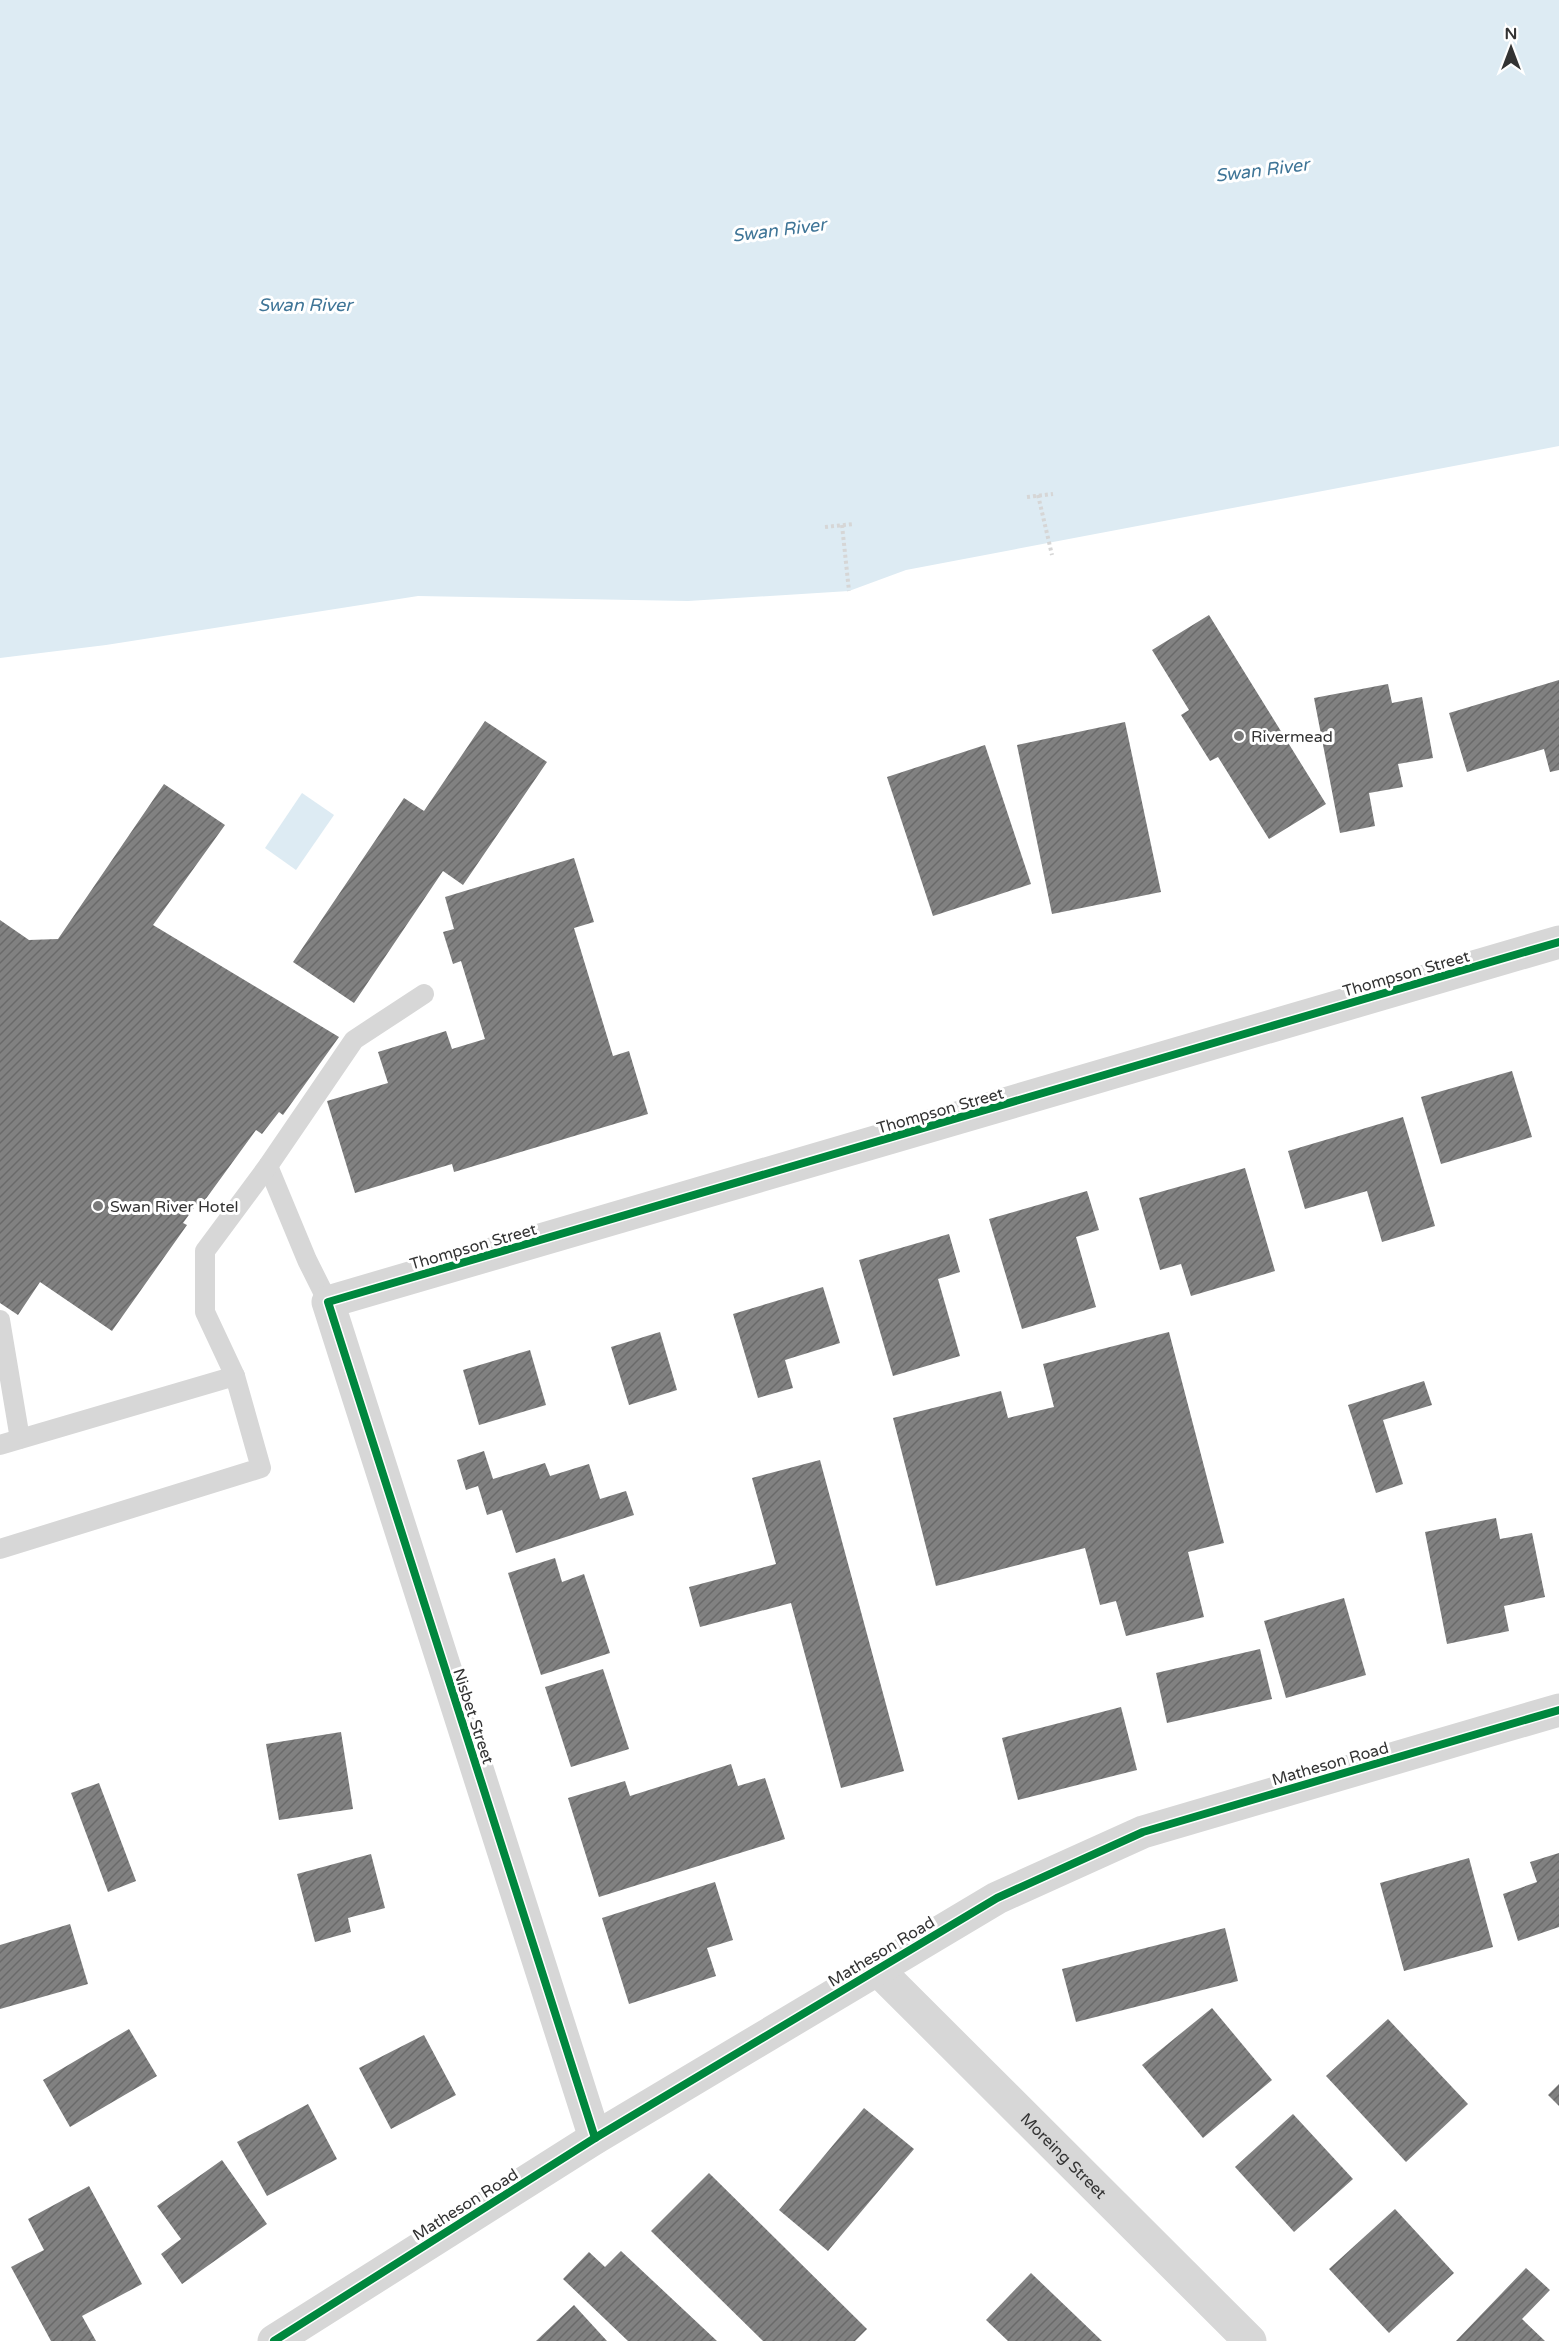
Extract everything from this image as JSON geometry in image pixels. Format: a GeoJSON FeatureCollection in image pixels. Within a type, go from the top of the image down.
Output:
{"type":"FeatureCollection","features":[{"type":"Feature","properties":{"kind":"street","name":"Thompson Street"},"geometry":{"type":"LineString","coordinates":[[328,1302],[1559,942]]}},
{"type":"Feature","properties":{"kind":"street","name":"Nisbet Street"},"geometry":{"type":"LineString","coordinates":[[328,1302],[595,2138]]}},
{"type":"Feature","properties":{"kind":"street","name":"Matheson Road"},"geometry":{"type":"LineString","coordinates":[[274,2341],[595,2138],[997,1898],[1143,1832],[1559,1710]]}},
{"type":"Feature","properties":{"kind":"street","name":"Moreing Street"},"geometry":{"type":"LineString","coordinates":[[878,1969],[1250,2341]]}},
{"type":"Feature","properties":{"kind":"lane"},"geometry":{"type":"LineString","coordinates":[[0,1549],[261,1468],[235,1376],[205,1312],[205,1251],[268,1166],[354,1040],[424,994]]}},
{"type":"Feature","properties":{"kind":"lane"},"geometry":{"type":"LineString","coordinates":[[268,1166],[307,1260],[328,1302]]}},
{"type":"Feature","properties":{"kind":"lane"},"geometry":{"type":"LineString","coordinates":[[0,1320],[20,1439]]}},
{"type":"Feature","properties":{"kind":"lane"},"geometry":{"type":"LineString","coordinates":[[0,1445],[235,1376]]}},
{"type":"Feature","properties":{"kind":"path"},"geometry":{"type":"LineString","coordinates":[[1027,497],[1053,494]]}},
{"type":"Feature","properties":{"kind":"path"},"geometry":{"type":"LineString","coordinates":[[1038,495],[1052,555]]}},
{"type":"Feature","properties":{"kind":"path"},"geometry":{"type":"LineString","coordinates":[[825,527],[854,524]]}},
{"type":"Feature","properties":{"kind":"path"},"geometry":{"type":"LineString","coordinates":[[842,525],[849,591]]}},
{"type":"Feature","properties":{"kind":"water","name":"Swan River"},"geometry":{"type":"Polygon","coordinates":[[[0,0],[1559,0],[1559,446],[906,570],[849,591],[688,601],[418,596],[106,645],[0,658],[0,0]]]}},
{"type":"Feature","properties":{"kind":"water"},"geometry":{"type":"Polygon","coordinates":[[[302,793],[334,815],[296,870],[265,848],[302,793]]]}},
{"type":"Feature","properties":{"kind":"building","name":"Rivermead"},"geometry":{"type":"Polygon","coordinates":[[[1209,615],[1326,804],[1269,839],[1218,757],[1210,761],[1181,715],[1189,710],[1152,650],[1209,615]]]}},
{"type":"Feature","properties":{"kind":"building"},"geometry":{"type":"Polygon","coordinates":[[[1559,680],[1559,770],[1550,772],[1544,749],[1467,772],[1449,713],[1559,680]]]}},
{"type":"Feature","properties":{"kind":"building"},"geometry":{"type":"Polygon","coordinates":[[[1388,684],[1392,703],[1422,697],[1433,758],[1398,764],[1403,787],[1369,793],[1375,826],[1340,833],[1314,698],[1388,684]]]}},
{"type":"Feature","properties":{"kind":"building"},"geometry":{"type":"Polygon","coordinates":[[[485,721],[547,762],[463,885],[443,871],[354,1003],[293,962],[404,798],[424,811],[485,721]]]}},
{"type":"Feature","properties":{"kind":"building"},"geometry":{"type":"Polygon","coordinates":[[[1125,722],[1161,892],[1052,914],[1017,745],[1125,722]]]}},
{"type":"Feature","properties":{"kind":"building"},"geometry":{"type":"Polygon","coordinates":[[[985,745],[1031,884],[933,916],[887,777],[985,745]]]}},
{"type":"Feature","properties":{"kind":"building"},"geometry":{"type":"Polygon","coordinates":[[[164,784],[225,825],[153,925],[339,1037],[283,1115],[279,1112],[262,1134],[256,1130],[205,1200],[201,1198],[183,1223],[187,1225],[112,1331],[40,1282],[18,1315],[0,1303],[0,920],[29,940],[58,939],[164,784]]]}},
{"type":"Feature","properties":{"kind":"building"},"geometry":{"type":"Polygon","coordinates":[[[574,858],[594,922],[574,928],[613,1056],[629,1051],[648,1114],[454,1172],[452,1164],[355,1193],[327,1101],[388,1083],[378,1052],[446,1031],[452,1049],[485,1039],[461,961],[453,964],[443,932],[454,929],[445,897],[574,858]]]}},
{"type":"Feature","properties":{"kind":"building"},"geometry":{"type":"Polygon","coordinates":[[[1512,1071],[1532,1137],[1441,1164],[1421,1097],[1512,1071]]]}},
{"type":"Feature","properties":{"kind":"building"},"geometry":{"type":"Polygon","coordinates":[[[1403,1117],[1435,1226],[1382,1242],[1367,1191],[1305,1209],[1288,1151],[1403,1117]]]}},
{"type":"Feature","properties":{"kind":"building"},"geometry":{"type":"Polygon","coordinates":[[[1245,1168],[1275,1271],[1191,1296],[1181,1264],[1160,1270],[1139,1198],[1245,1168]]]}},
{"type":"Feature","properties":{"kind":"building"},"geometry":{"type":"Polygon","coordinates":[[[1087,1191],[1099,1230],[1076,1237],[1096,1307],[1022,1329],[989,1219],[1087,1191]]]}},
{"type":"Feature","properties":{"kind":"building"},"geometry":{"type":"Polygon","coordinates":[[[949,1234],[960,1272],[938,1279],[960,1356],[893,1376],[859,1260],[949,1234]]]}},
{"type":"Feature","properties":{"kind":"building"},"geometry":{"type":"Polygon","coordinates":[[[823,1287],[840,1343],[785,1360],[793,1388],[758,1398],[733,1314],[823,1287]]]}},
{"type":"Feature","properties":{"kind":"building"},"geometry":{"type":"Polygon","coordinates":[[[660,1332],[677,1390],[629,1405],[611,1347],[660,1332]]]}},
{"type":"Feature","properties":{"kind":"building"},"geometry":{"type":"Polygon","coordinates":[[[1169,1332],[1224,1543],[1188,1552],[1204,1617],[1126,1636],[1116,1601],[1100,1605],[1085,1548],[936,1586],[893,1418],[1001,1391],[1008,1418],[1054,1407],[1043,1364],[1169,1332]]]}},
{"type":"Feature","properties":{"kind":"building"},"geometry":{"type":"Polygon","coordinates":[[[530,1350],[546,1405],[479,1425],[463,1370],[530,1350]]]}},
{"type":"Feature","properties":{"kind":"building"},"geometry":{"type":"Polygon","coordinates":[[[1424,1381],[1432,1405],[1383,1420],[1403,1484],[1376,1493],[1348,1405],[1424,1381]]]}},
{"type":"Feature","properties":{"kind":"building"},"geometry":{"type":"Polygon","coordinates":[[[484,1451],[493,1479],[545,1463],[550,1476],[589,1464],[600,1499],[626,1491],[634,1515],[516,1553],[502,1510],[487,1515],[478,1486],[466,1490],[457,1460],[484,1451]]]}},
{"type":"Feature","properties":{"kind":"building"},"geometry":{"type":"Polygon","coordinates":[[[820,1460],[904,1771],[841,1788],[791,1603],[700,1627],[689,1587],[776,1564],[752,1478],[820,1460]]]}},
{"type":"Feature","properties":{"kind":"building"},"geometry":{"type":"Polygon","coordinates":[[[1496,1518],[1500,1539],[1532,1533],[1545,1597],[1504,1606],[1509,1631],[1447,1644],[1425,1532],[1496,1518]]]}},
{"type":"Feature","properties":{"kind":"building"},"geometry":{"type":"Polygon","coordinates":[[[555,1558],[562,1582],[584,1574],[610,1653],[541,1675],[508,1573],[555,1558]]]}},
{"type":"Feature","properties":{"kind":"building"},"geometry":{"type":"Polygon","coordinates":[[[1344,1598],[1366,1675],[1286,1698],[1264,1621],[1344,1598]]]}},
{"type":"Feature","properties":{"kind":"building"},"geometry":{"type":"Polygon","coordinates":[[[1260,1649],[1272,1699],[1167,1723],[1156,1673],[1260,1649]]]}},
{"type":"Feature","properties":{"kind":"building"},"geometry":{"type":"Polygon","coordinates":[[[603,1669],[629,1749],[571,1767],[545,1687],[603,1669]]]}},
{"type":"Feature","properties":{"kind":"building"},"geometry":{"type":"Polygon","coordinates":[[[1121,1707],[1137,1770],[1018,1800],[1002,1738],[1121,1707]]]}},
{"type":"Feature","properties":{"kind":"building"},"geometry":{"type":"Polygon","coordinates":[[[341,1732],[353,1809],[279,1820],[266,1744],[341,1732]]]}},
{"type":"Feature","properties":{"kind":"building"},"geometry":{"type":"Polygon","coordinates":[[[731,1764],[738,1786],[765,1778],[785,1839],[599,1897],[568,1798],[625,1781],[630,1796],[731,1764]]]}},
{"type":"Feature","properties":{"kind":"building"},"geometry":{"type":"Polygon","coordinates":[[[99,1783],[136,1881],[108,1892],[71,1793],[99,1783]]]}},
{"type":"Feature","properties":{"kind":"building"},"geometry":{"type":"Polygon","coordinates":[[[1559,1853],[1559,1927],[1518,1941],[1503,1894],[1537,1882],[1530,1862],[1559,1853]]]}},
{"type":"Feature","properties":{"kind":"building"},"geometry":{"type":"Polygon","coordinates":[[[371,1854],[385,1908],[348,1918],[351,1932],[315,1942],[297,1874],[371,1854]]]}},
{"type":"Feature","properties":{"kind":"building"},"geometry":{"type":"Polygon","coordinates":[[[1469,1858],[1493,1947],[1404,1971],[1380,1883],[1469,1858]]]}},
{"type":"Feature","properties":{"kind":"building"},"geometry":{"type":"Polygon","coordinates":[[[715,1882],[733,1940],[707,1948],[716,1976],[629,2004],[602,1918],[715,1882]]]}},
{"type":"Feature","properties":{"kind":"building"},"geometry":{"type":"Polygon","coordinates":[[[70,1924],[88,1984],[0,2009],[0,1945],[70,1924]]]}},
{"type":"Feature","properties":{"kind":"building"},"geometry":{"type":"Polygon","coordinates":[[[1225,1928],[1238,1981],[1076,2022],[1062,1969],[1225,1928]]]}},
{"type":"Feature","properties":{"kind":"building"},"geometry":{"type":"Polygon","coordinates":[[[1212,2008],[1272,2080],[1203,2138],[1142,2065],[1212,2008]]]}},
{"type":"Feature","properties":{"kind":"building"},"geometry":{"type":"Polygon","coordinates":[[[1388,2019],[1468,2104],[1406,2162],[1326,2076],[1388,2019]]]}},
{"type":"Feature","properties":{"kind":"building"},"geometry":{"type":"Polygon","coordinates":[[[129,2029],[157,2076],[70,2127],[43,2080],[129,2029]]]}},
{"type":"Feature","properties":{"kind":"building"},"geometry":{"type":"Polygon","coordinates":[[[424,2035],[456,2095],[391,2129],[359,2068],[424,2035]]]}},
{"type":"Feature","properties":{"kind":"building"},"geometry":{"type":"Polygon","coordinates":[[[1559,2084],[1559,2106],[1548,2095],[1559,2084]]]}},
{"type":"Feature","properties":{"kind":"building"},"geometry":{"type":"Polygon","coordinates":[[[308,2104],[337,2159],[267,2196],[237,2142],[308,2104]]]}},
{"type":"Feature","properties":{"kind":"building"},"geometry":{"type":"Polygon","coordinates":[[[864,2108],[914,2149],[828,2251],[779,2210],[864,2108]]]}},
{"type":"Feature","properties":{"kind":"building"},"geometry":{"type":"Polygon","coordinates":[[[1293,2114],[1353,2179],[1294,2232],[1235,2167],[1293,2114]]]}},
{"type":"Feature","properties":{"kind":"building"},"geometry":{"type":"Polygon","coordinates":[[[222,2160],[267,2224],[182,2284],[161,2254],[181,2239],[157,2206],[222,2160]]]}},
{"type":"Feature","properties":{"kind":"building"},"geometry":{"type":"Polygon","coordinates":[[[709,2173],[867,2329],[855,2341],[763,2341],[651,2231],[709,2173]]]}},
{"type":"Feature","properties":{"kind":"building"},"geometry":{"type":"Polygon","coordinates":[[[89,2186],[142,2284],[82,2316],[96,2341],[51,2341],[11,2267],[44,2250],[28,2219],[89,2186]]]}},
{"type":"Feature","properties":{"kind":"building"},"geometry":{"type":"Polygon","coordinates":[[[1395,2209],[1454,2273],[1389,2333],[1329,2269],[1395,2209]]]}},
{"type":"Feature","properties":{"kind":"building"},"geometry":{"type":"Polygon","coordinates":[[[621,2251],[717,2341],[628,2341],[563,2279],[589,2252],[605,2267],[621,2251]]]}},
{"type":"Feature","properties":{"kind":"building"},"geometry":{"type":"Polygon","coordinates":[[[1526,2268],[1550,2290],[1522,2319],[1545,2341],[1456,2341],[1526,2268]]]}},
{"type":"Feature","properties":{"kind":"building"},"geometry":{"type":"Polygon","coordinates":[[[1031,2273],[1102,2341],[1008,2341],[986,2320],[1031,2273]]]}},
{"type":"Feature","properties":{"kind":"building"},"geometry":{"type":"Polygon","coordinates":[[[574,2305],[607,2341],[536,2341],[574,2305]]]}},
{"type":"Feature","properties":{"kind":"cycle path"},"geometry":{"type":"LineString","coordinates":[[595,2138],[328,1302],[1559,942]]}},
{"type":"Feature","properties":{"kind":"cycle path"},"geometry":{"type":"LineString","coordinates":[[274,2341],[595,2138],[997,1898],[1143,1832],[1559,1710]]}},
{"type":"Feature","properties":{"kind":"place","name":"Rivermead"},"geometry":{"type":"Point","coordinates":[1239,736]}},
{"type":"Feature","properties":{"kind":"place","name":"Swan River Hotel"},"geometry":{"type":"Point","coordinates":[98,1206]}}]}
